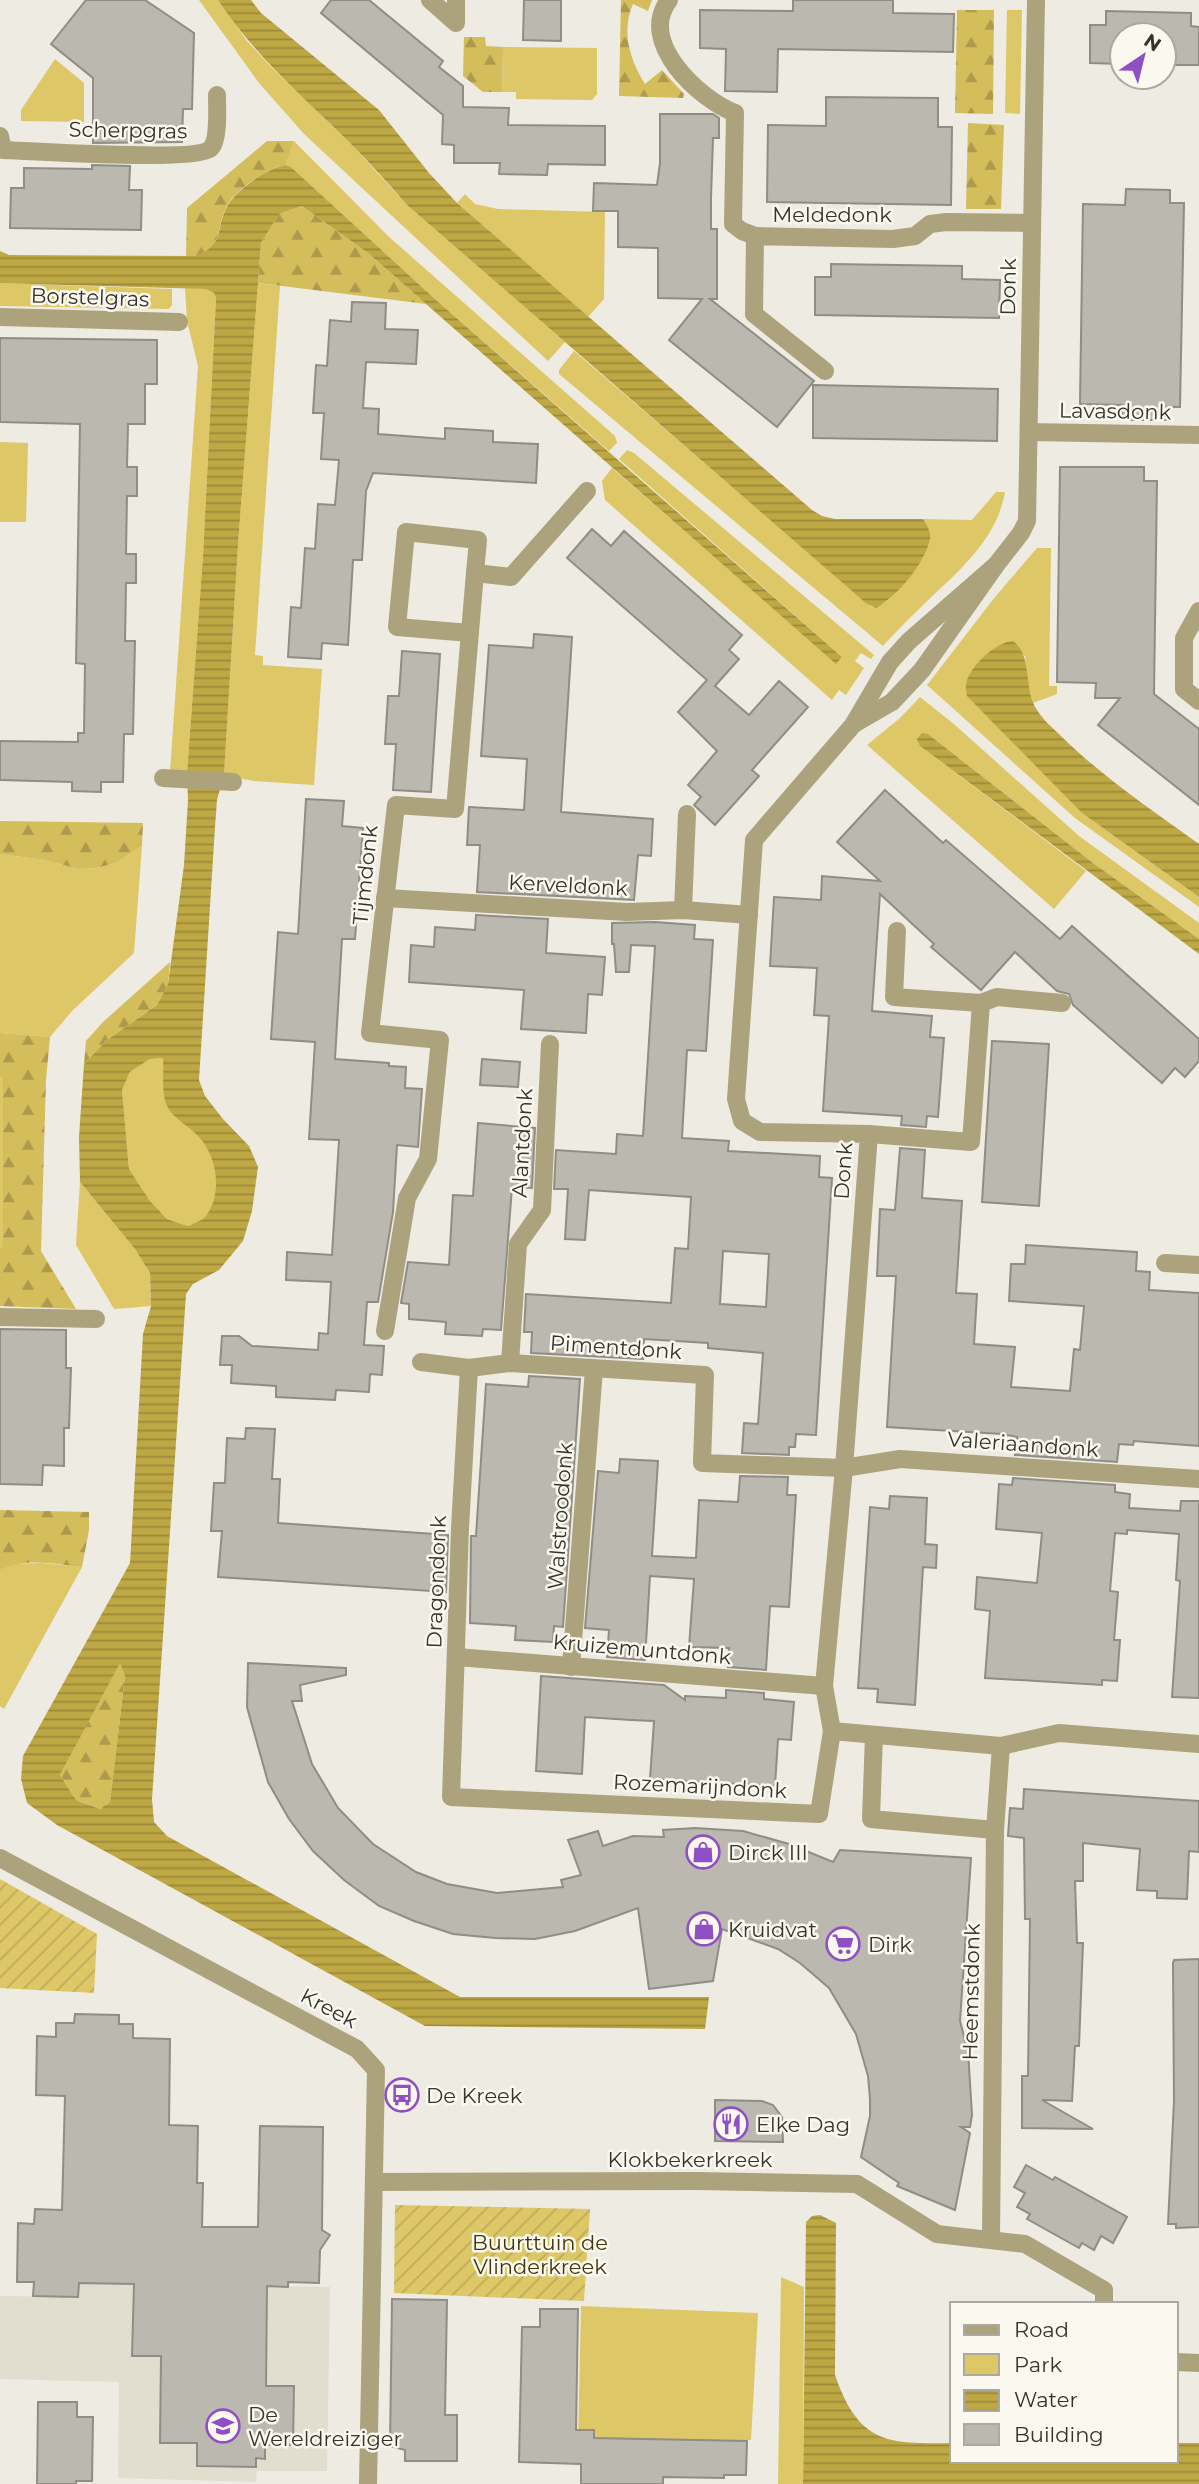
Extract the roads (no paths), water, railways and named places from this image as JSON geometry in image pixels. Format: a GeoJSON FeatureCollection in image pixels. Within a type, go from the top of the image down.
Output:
{"type":"FeatureCollection","features":[{"type":"Feature","properties":{"kind":"street"},"geometry":{"type":"LineString","coordinates":[[430,0],[456,23],[456,0]]}},
{"type":"Feature","properties":{"kind":"street"},"geometry":{"type":"LineString","coordinates":[[669,0],[661,19],[661,31],[671,61],[706,98],[735,113],[733,224],[755,236]]}},
{"type":"Feature","properties":{"kind":"street","name":"Donk"},"geometry":{"type":"LineString","coordinates":[[853,725],[892,702],[913,682],[1027,521],[1036,0]]}},
{"type":"Feature","properties":{"kind":"street","name":"Scherpgras"},"geometry":{"type":"LineString","coordinates":[[0,136],[3,150],[202,154],[211,150],[215,142],[217,95]]}},
{"type":"Feature","properties":{"kind":"street","name":"Meldedonk"},"geometry":{"type":"LineString","coordinates":[[825,371],[754,314],[755,236],[893,239],[915,236],[930,224],[946,222],[1032,223]]}},
{"type":"Feature","properties":{"kind":"street","name":"Borstelgras"},"geometry":{"type":"LineString","coordinates":[[0,317],[179,322]]}},
{"type":"Feature","properties":{"kind":"street","name":"Lavasdonk"},"geometry":{"type":"LineString","coordinates":[[1029,432],[1199,435]]}},
{"type":"Feature","properties":{"kind":"street"},"geometry":{"type":"LineString","coordinates":[[475,573],[511,577],[587,491]]}},
{"type":"Feature","properties":{"kind":"street","name":"Tijmdonk"},"geometry":{"type":"LineString","coordinates":[[385,1331],[407,1198],[428,1159],[440,1040],[370,1033],[385,898],[396,805],[455,809],[470,634],[475,573],[478,540],[406,532],[397,627],[470,634]]}},
{"type":"Feature","properties":{"kind":"street","name":"Donk"},"geometry":{"type":"LineString","coordinates":[[832,1731],[824,1686],[844,1468],[869,1134],[760,1132],[742,1121],[736,1099],[754,840],[853,725],[890,662],[909,641],[996,565]]}},
{"type":"Feature","properties":{"kind":"street"},"geometry":{"type":"LineString","coordinates":[[1199,611],[1184,638],[1184,689],[1199,702]]}},
{"type":"Feature","properties":{"kind":"street"},"geometry":{"type":"LineString","coordinates":[[163,778],[233,782]]}},
{"type":"Feature","properties":{"kind":"street"},"geometry":{"type":"LineString","coordinates":[[683,910],[687,814]]}},
{"type":"Feature","properties":{"kind":"street","name":"Kerveldonk"},"geometry":{"type":"LineString","coordinates":[[385,898],[626,912],[683,910],[749,915]]}},
{"type":"Feature","properties":{"kind":"street"},"geometry":{"type":"LineString","coordinates":[[897,931],[894,997],[981,1003],[997,997],[1062,1003]]}},
{"type":"Feature","properties":{"kind":"street"},"geometry":{"type":"LineString","coordinates":[[869,1134],[971,1142],[981,1003]]}},
{"type":"Feature","properties":{"kind":"street","name":"Alantdonk"},"geometry":{"type":"LineString","coordinates":[[510,1363],[518,1244],[542,1210],[550,1044]]}},
{"type":"Feature","properties":{"kind":"street"},"geometry":{"type":"LineString","coordinates":[[1165,1263],[1199,1265]]}},
{"type":"Feature","properties":{"kind":"street"},"geometry":{"type":"LineString","coordinates":[[0,1317],[96,1319]]}},
{"type":"Feature","properties":{"kind":"street","name":"Pimentdonk"},"geometry":{"type":"LineString","coordinates":[[421,1362],[469,1368],[510,1363],[705,1375],[702,1463],[844,1468]]}},
{"type":"Feature","properties":{"kind":"street","name":"Dragondonk"},"geometry":{"type":"LineString","coordinates":[[451,1797],[460,1528],[469,1368]]}},
{"type":"Feature","properties":{"kind":"street","name":"Walstroodonk"},"geometry":{"type":"LineString","coordinates":[[571,1667],[594,1368]]}},
{"type":"Feature","properties":{"kind":"street","name":"Valeriaandonk"},"geometry":{"type":"LineString","coordinates":[[844,1468],[900,1459],[1199,1479]]}},
{"type":"Feature","properties":{"kind":"street","name":"Kruizemuntdonk"},"geometry":{"type":"LineString","coordinates":[[457,1657],[824,1686]]}},
{"type":"Feature","properties":{"kind":"street"},"geometry":{"type":"LineString","coordinates":[[832,1731],[1001,1746],[1059,1733],[1199,1744]]}},
{"type":"Feature","properties":{"kind":"street","name":"Rozemarijndonk"},"geometry":{"type":"LineString","coordinates":[[451,1797],[819,1814],[832,1731]]}},
{"type":"Feature","properties":{"kind":"street"},"geometry":{"type":"LineString","coordinates":[[874,1735],[871,1819],[995,1830]]}},
{"type":"Feature","properties":{"kind":"street","name":"Heemstdonk"},"geometry":{"type":"LineString","coordinates":[[991,2239],[995,1830],[1001,1746]]}},
{"type":"Feature","properties":{"kind":"street","name":"Kreek"},"geometry":{"type":"LineString","coordinates":[[0,1858],[358,2049],[376,2070],[368,2484]]}},
{"type":"Feature","properties":{"kind":"street","name":"Klokbekerkreek"},"geometry":{"type":"LineString","coordinates":[[374,2182],[697,2181],[857,2184],[937,2234],[1025,2244],[1104,2290],[1104,2302]]}},
{"type":"Feature","properties":{"kind":"street"},"geometry":{"type":"LineString","coordinates":[[1178,2362],[1199,2363]]}},
{"type":"Feature","properties":{"kind":"water"},"geometry":{"type":"Polygon","coordinates":[[[218,0],[251,0],[261,13],[379,110],[429,173],[457,203],[812,510],[835,519],[923,519],[930,539],[909,578],[893,596],[876,608],[867,604],[407,205],[263,57],[218,0]]]}},
{"type":"Feature","properties":{"kind":"water"},"geometry":{"type":"Polygon","coordinates":[[[286,165],[842,657],[836,664],[368,253],[302,206],[279,214],[261,243],[224,775],[217,800],[199,1080],[205,1096],[249,1146],[258,1167],[252,1211],[243,1241],[219,1270],[193,1284],[186,1294],[152,1799],[154,1822],[167,1836],[460,1997],[709,1997],[705,2029],[425,2026],[57,1825],[27,1803],[21,1779],[23,1756],[130,1563],[143,1334],[151,1306],[150,1273],[135,1249],[80,1182],[79,1137],[84,1064],[107,1040],[157,1005],[168,984],[184,865],[187,773],[203,556],[216,298],[214,293],[206,289],[0,283],[0,251],[9,255],[194,256],[216,242],[224,213],[239,192],[271,170],[286,165]],[[163,1058],[150,1059],[130,1072],[122,1090],[129,1169],[150,1201],[167,1219],[188,1226],[204,1218],[211,1207],[215,1197],[215,1175],[210,1153],[204,1144],[167,1106],[163,1089],[163,1058]],[[120,1663],[60,1775],[76,1800],[100,1809],[110,1802],[125,1676],[120,1663]]]}},
{"type":"Feature","properties":{"kind":"water"},"geometry":{"type":"Polygon","coordinates":[[[1013,641],[1019,647],[1026,663],[1033,702],[1045,721],[1112,780],[1199,844],[1199,897],[1082,813],[967,696],[966,682],[974,667],[999,645],[1013,641]]]}},
{"type":"Feature","properties":{"kind":"water"},"geometry":{"type":"Polygon","coordinates":[[[922,733],[928,734],[1093,863],[1199,939],[1199,954],[920,746],[917,739],[922,733]]]}},
{"type":"Feature","properties":{"kind":"water"},"geometry":{"type":"Polygon","coordinates":[[[820,2215],[836,2223],[835,2375],[844,2398],[865,2427],[893,2440],[950,2443],[950,2463],[1178,2463],[1178,2443],[1199,2443],[1199,2484],[803,2484],[806,2222],[812,2216],[820,2215]]]}},
{"type":"Feature","properties":{"kind":"place","name":"Dirck III"},"geometry":{"type":"Point","coordinates":[703,1852]}},
{"type":"Feature","properties":{"kind":"place","name":"Kruidvat"},"geometry":{"type":"Point","coordinates":[704,1929]}},
{"type":"Feature","properties":{"kind":"place","name":"Dirk"},"geometry":{"type":"Point","coordinates":[843,1944]}},
{"type":"Feature","properties":{"kind":"place","name":"De Kreek"},"geometry":{"type":"Point","coordinates":[402,2095]}},
{"type":"Feature","properties":{"kind":"place","name":"Elke Dag"},"geometry":{"type":"Point","coordinates":[731,2124]}},
{"type":"Feature","properties":{"kind":"place","name":"De Wereldreiziger"},"geometry":{"type":"Point","coordinates":[223,2426]}},
{"type":"Feature","properties":{"kind":"park label","name":"Buurttuin de Vlinderkreek"},"geometry":{"type":"Point","coordinates":[540,2254]}}]}
